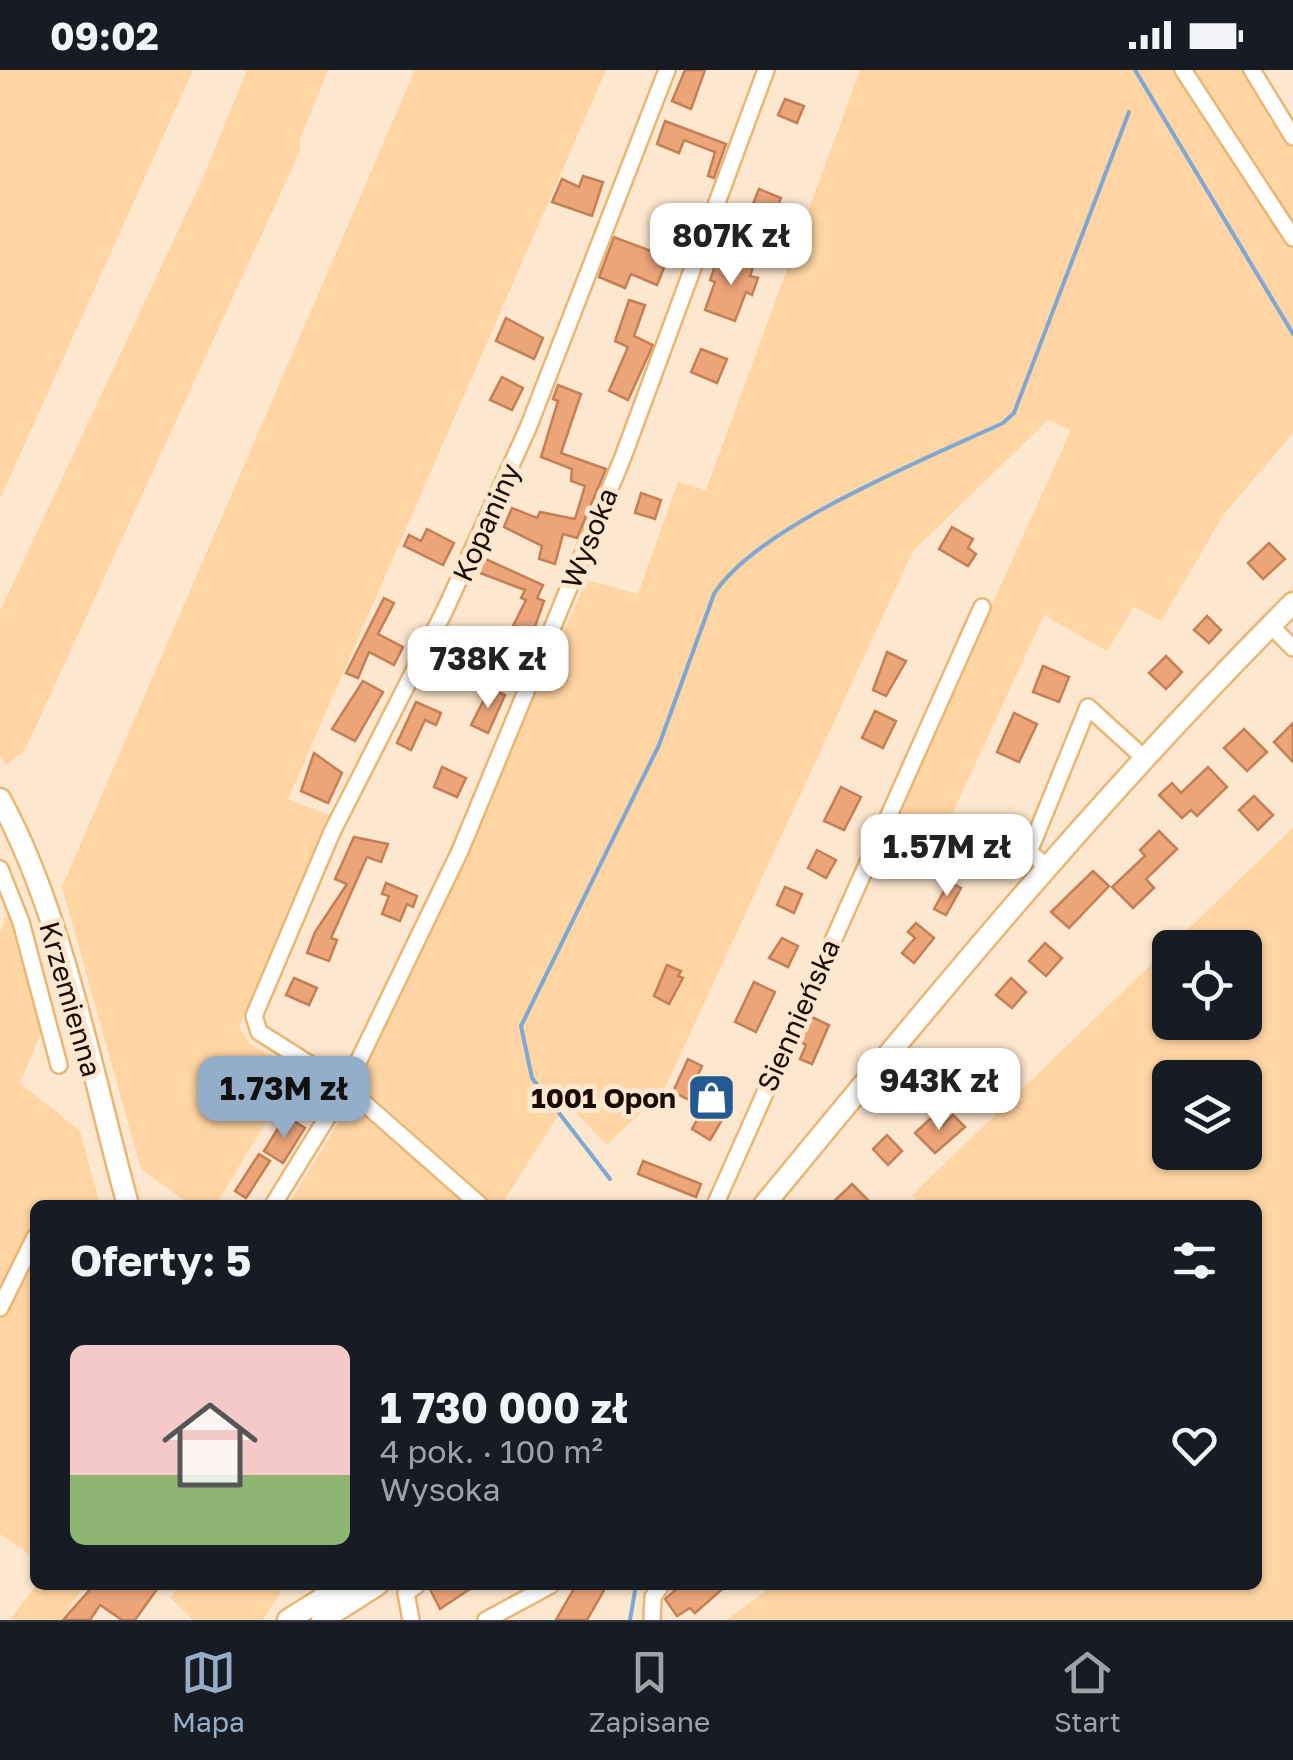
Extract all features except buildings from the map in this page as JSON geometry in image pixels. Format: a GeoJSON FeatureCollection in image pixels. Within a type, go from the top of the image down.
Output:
{"type":"FeatureCollection","features":[{"type":"Feature","properties":{"kind":"main road"},"geometry":{"type":"LineString","coordinates":[[768,1200],[1045,865],[1143,757],[1293,604]]}},
{"type":"Feature","properties":{"kind":"main road","name":"Krzemienna"},"geometry":{"type":"LineString","coordinates":[[3,811],[43,902],[127,1200]]}},
{"type":"Feature","properties":{"kind":"main road"},"geometry":{"type":"LineString","coordinates":[[288,1620],[324,1608],[345,1590],[365,1620]]}},
{"type":"Feature","properties":{"kind":"street","name":"Kopaniny"},"geometry":{"type":"LineString","coordinates":[[346,1087],[266,1038],[254,1025],[254,1016],[332,832],[446,610],[528,428],[667,70]]}},
{"type":"Feature","properties":{"kind":"street","name":"Wysoka"},"geometry":{"type":"LineString","coordinates":[[276,1200],[346,1087],[460,851],[628,442],[766,70]]}},
{"type":"Feature","properties":{"kind":"street"},"geometry":{"type":"LineString","coordinates":[[1183,70],[1293,238]]}},
{"type":"Feature","properties":{"kind":"street"},"geometry":{"type":"LineString","coordinates":[[1252,70],[1293,138]]}},
{"type":"Feature","properties":{"kind":"street","name":"Siennieńska"},"geometry":{"type":"LineString","coordinates":[[718,1200],[982,608]]}},
{"type":"Feature","properties":{"kind":"street"},"geometry":{"type":"LineString","coordinates":[[1270,626],[1293,648]]}},
{"type":"Feature","properties":{"kind":"street"},"geometry":{"type":"LineString","coordinates":[[1045,865],[1029,852],[1088,707],[1143,757]]}},
{"type":"Feature","properties":{"kind":"street"},"geometry":{"type":"LineString","coordinates":[[0,869],[22,922],[59,1065]]}},
{"type":"Feature","properties":{"kind":"street"},"geometry":{"type":"LineString","coordinates":[[346,1087],[474,1200]]}},
{"type":"Feature","properties":{"kind":"street"},"geometry":{"type":"LineString","coordinates":[[0,1308],[30,1248]]}},
{"type":"Feature","properties":{"kind":"street"},"geometry":{"type":"LineString","coordinates":[[410,1590],[406,1593],[411,1620]]}},
{"type":"Feature","properties":{"kind":"street"},"geometry":{"type":"LineString","coordinates":[[486,1620],[541,1590]]}},
{"type":"Feature","properties":{"kind":"street"},"geometry":{"type":"LineString","coordinates":[[652,1620],[653,1596],[657,1590]]}},
{"type":"Feature","properties":{"kind":"shaded area"},"geometry":{"type":"Polygon","coordinates":[[[0,70],[193,70],[0,499],[0,70]]]}},
{"type":"Feature","properties":{"kind":"shaded area"},"geometry":{"type":"Polygon","coordinates":[[[247,70],[328,70],[300,139],[300,151],[25,750],[6,765],[0,756],[0,611],[206,171],[247,70]]]}},
{"type":"Feature","properties":{"kind":"shaded area"},"geometry":{"type":"Polygon","coordinates":[[[415,70],[606,70],[288,799],[331,816],[239,1027],[250,1044],[297,1070],[219,1200],[184,1200],[141,1169],[62,887],[415,70]]]}},
{"type":"Feature","properties":{"kind":"shaded area"},"geometry":{"type":"Polygon","coordinates":[[[860,70],[1261,70],[1293,123],[1293,433],[1224,514],[1161,621],[1134,607],[1107,651],[1044,615],[923,877],[878,857],[1071,430],[1048,420],[913,551],[664,1090],[607,1145],[566,1103],[504,1200],[488,1200],[359,1084],[587,580],[638,594],[678,482],[706,490],[860,70]]]}},
{"type":"Feature","properties":{"kind":"shaded area"},"geometry":{"type":"Polygon","coordinates":[[[1293,828],[1293,1620],[726,1620],[767,1590],[1262,1590],[1262,1200],[918,1200],[912,1195],[1152,964],[1152,1040],[1262,1040],[1262,930],[1187,930],[1293,828]]]}},
{"type":"Feature","properties":{"kind":"shaded area"},"geometry":{"type":"Polygon","coordinates":[[[8,913],[42,1031],[20,1083],[80,1131],[99,1200],[30,1200],[30,1555],[0,1534],[0,933],[8,913]]]}},
{"type":"Feature","properties":{"kind":"shaded area"},"geometry":{"type":"Polygon","coordinates":[[[351,1102],[459,1200],[342,1200],[291,1200],[351,1102]]]}},
{"type":"Feature","properties":{"kind":"shaded area"},"geometry":{"type":"Polygon","coordinates":[[[32,1590],[82,1590],[61,1620],[10,1620],[32,1590]]]}},
{"type":"Feature","properties":{"kind":"shaded area"},"geometry":{"type":"Polygon","coordinates":[[[175,1590],[281,1591],[263,1620],[193,1620],[171,1598],[175,1590]]]}},
{"type":"Feature","properties":{"kind":"waterway"},"geometry":{"type":"LineString","coordinates":[[1135,70],[1293,334]]}},
{"type":"Feature","properties":{"kind":"waterway"},"geometry":{"type":"LineString","coordinates":[[610,1179],[532,1078],[521,1026],[659,745],[714,594],[736,569],[805,519],[1003,423],[1014,413],[1129,112]]}},
{"type":"Feature","properties":{"kind":"waterway"},"geometry":{"type":"LineString","coordinates":[[630,1620],[635,1590]]}},
{"type":"Feature","properties":{"kind":"place","name":"1001 Opon"},"geometry":{"type":"Point","coordinates":[711,1097]}}]}
